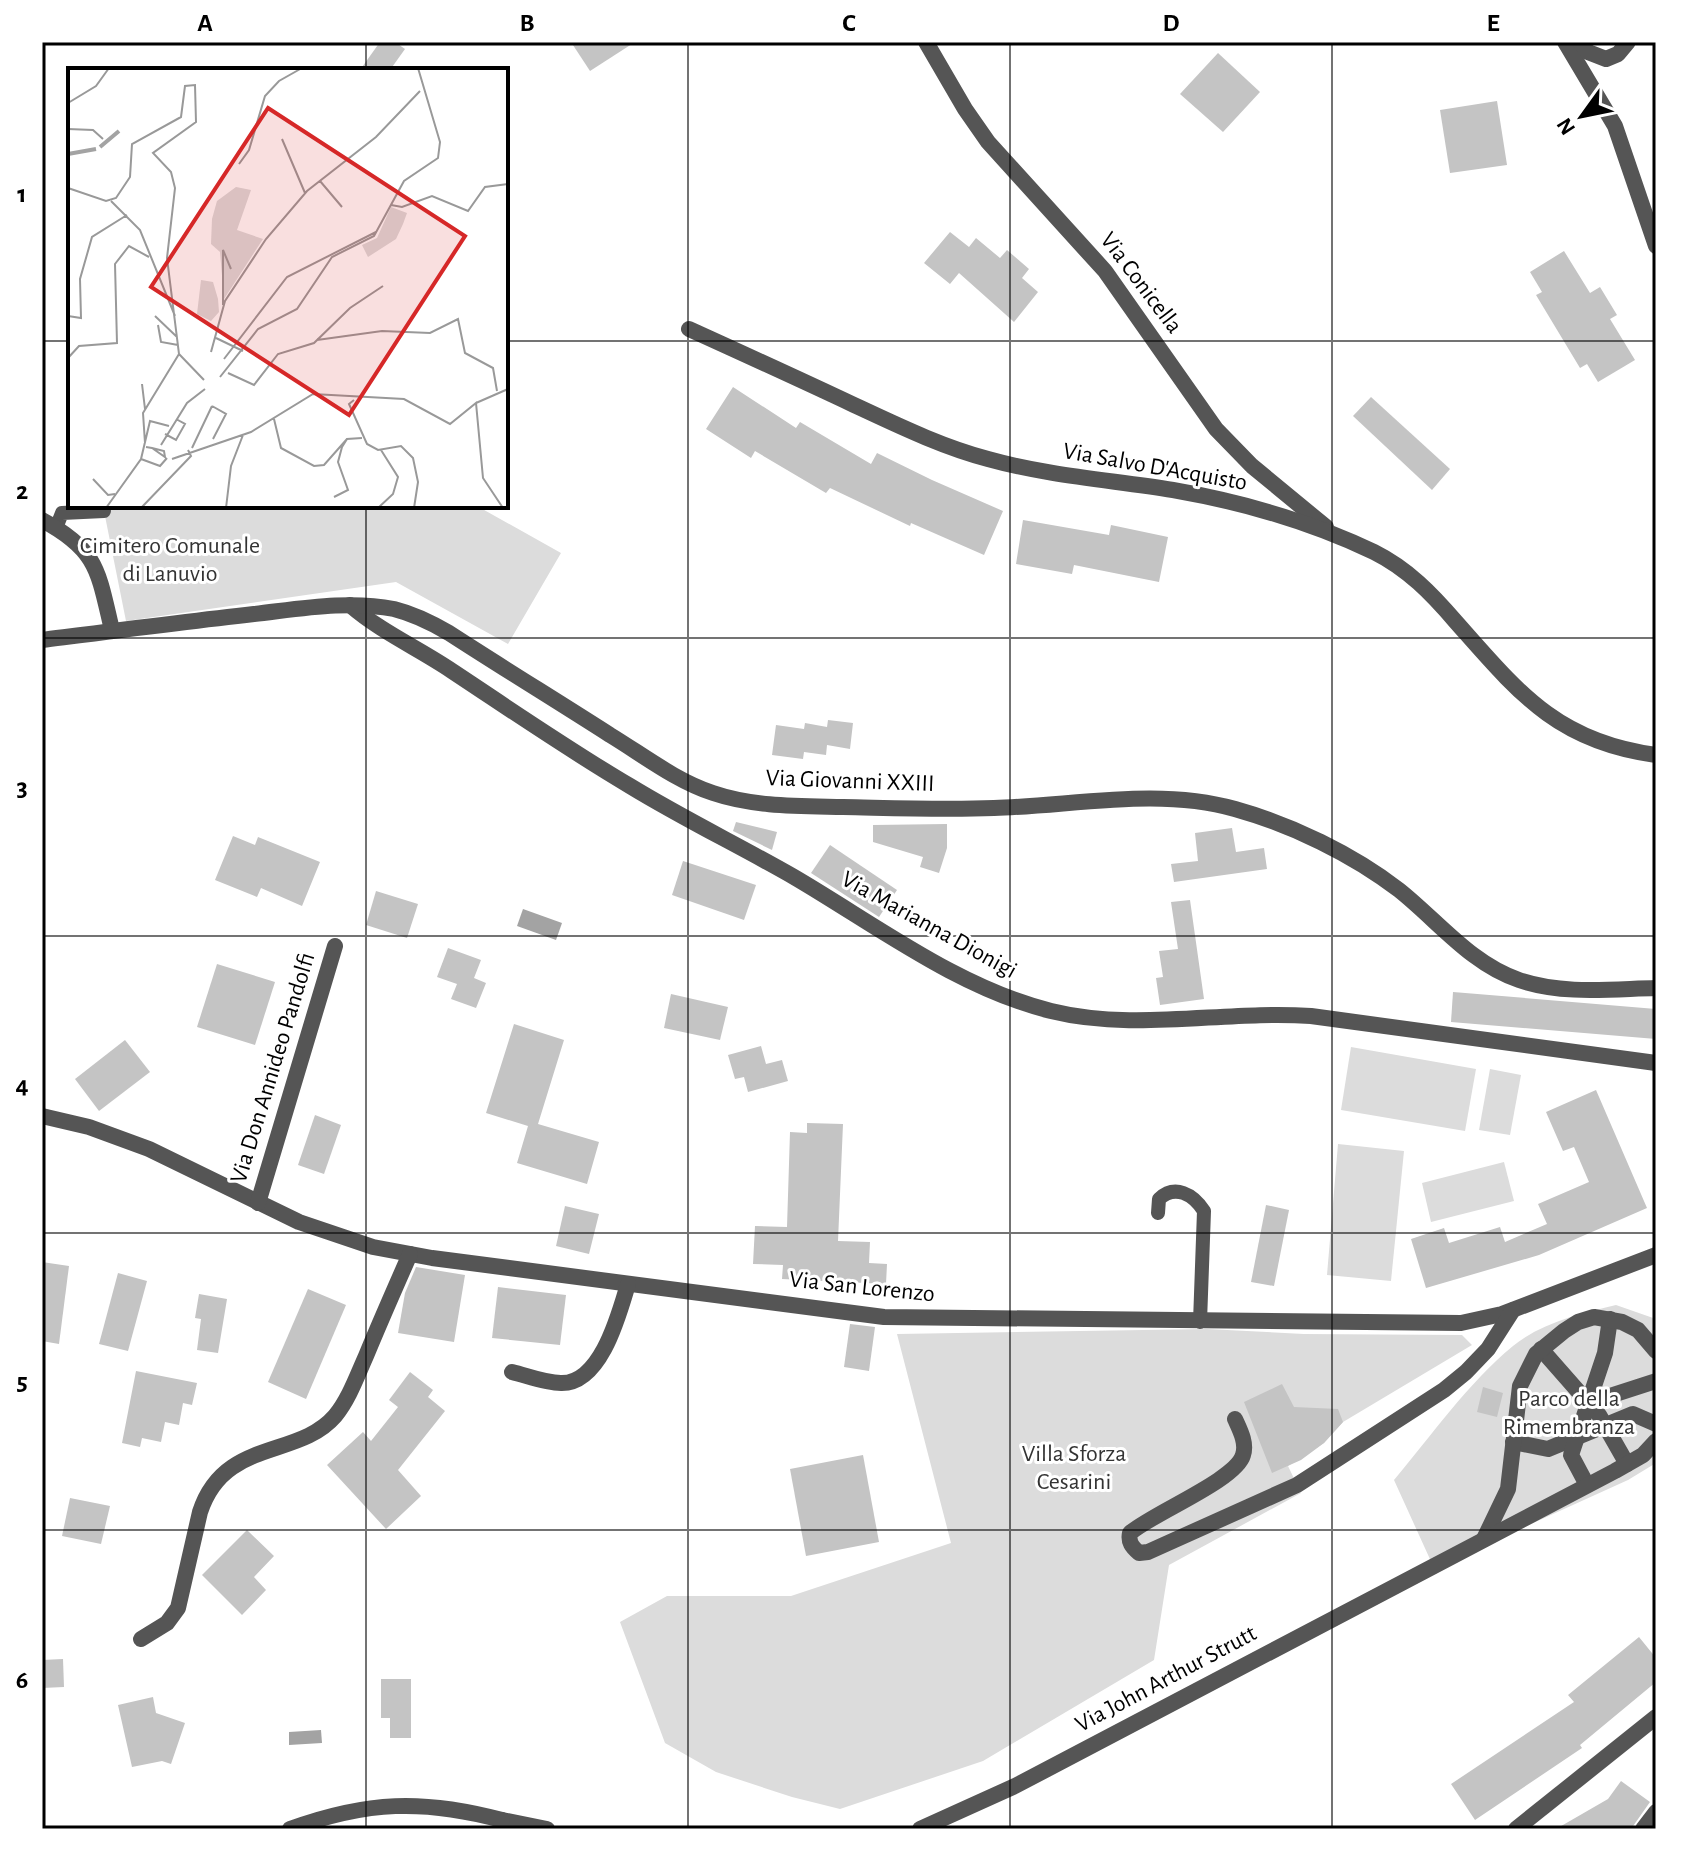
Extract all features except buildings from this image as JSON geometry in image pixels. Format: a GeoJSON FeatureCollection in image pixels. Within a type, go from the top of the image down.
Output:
{"type":"FeatureCollection","features":[{"type":"Feature","properties":{"kind":"street","name":"Via Conicella"},"geometry":{"type":"LineString","coordinates":[[926,42],[988,142],[1100,264],[1216,429],[1252,466],[1336,535]]}},
{"type":"Feature","properties":{"kind":"street"},"geometry":{"type":"LineString","coordinates":[[1565,42],[1615,126],[1656,246]]}},
{"type":"Feature","properties":{"kind":"street"},"geometry":{"type":"LineString","coordinates":[[1580,42],[1588,52],[1606,59],[1618,54],[1628,42]]}},
{"type":"Feature","properties":{"kind":"street","name":"Via Salvo D'Acquisto"},"geometry":{"type":"LineString","coordinates":[[689,329],[902,426],[980,457],[1063,476],[1207,497],[1278,515],[1336,535],[1385,557],[1414,578],[1512,686],[1547,715],[1595,741],[1656,755]]}},
{"type":"Feature","properties":{"kind":"street"},"geometry":{"type":"LineString","coordinates":[[49,524],[80,544],[93,562],[100,578],[112,630]]}},
{"type":"Feature","properties":{"kind":"street","name":"Via Giovanni XXIII"},"geometry":{"type":"LineString","coordinates":[[42,640],[350,605],[396,610],[429,622],[673,774],[714,794],[795,805],[908,809],[1004,808],[1136,800],[1221,805],[1287,828],[1358,863],[1409,898],[1477,958],[1510,976],[1563,989],[1656,988]]}},
{"type":"Feature","properties":{"kind":"street","name":"Via Marianna Dionigi"},"geometry":{"type":"LineString","coordinates":[[350,605],[370,621],[434,658],[631,787],[791,875],[936,962],[1008,997],[1054,1012],[1086,1017],[1129,1020],[1264,1014],[1311,1016],[1656,1063]]}},
{"type":"Feature","properties":{"kind":"street","name":"Via Don Annideo Pandolfi"},"geometry":{"type":"LineString","coordinates":[[258,1203],[335,946]]}},
{"type":"Feature","properties":{"kind":"street","name":"Via San Lorenzo"},"geometry":{"type":"LineString","coordinates":[[42,1116],[89,1127],[136,1143],[299,1222],[342,1237],[410,1254],[884,1317],[1473,1322],[1513,1310],[1656,1255]]}},
{"type":"Feature","properties":{"kind":"street"},"geometry":{"type":"LineString","coordinates":[[141,1639],[167,1623],[178,1608],[203,1501],[215,1483],[250,1456],[318,1430],[343,1406],[410,1254]]}},
{"type":"Feature","properties":{"kind":"street"},"geometry":{"type":"LineString","coordinates":[[512,1372],[563,1384],[582,1376],[607,1344],[628,1284]]}},
{"type":"Feature","properties":{"kind":"street"},"geometry":{"type":"LineString","coordinates":[[1235,1419],[1244,1440],[1240,1462],[1204,1489],[1130,1533],[1132,1548],[1139,1553],[1148,1552],[1297,1485],[1466,1372],[1493,1342],[1513,1310]]}},
{"type":"Feature","properties":{"kind":"street"},"geometry":{"type":"LineString","coordinates":[[1484,1539],[1508,1489],[1520,1386],[1527,1368],[1541,1349],[1578,1322],[1594,1317],[1610,1319],[1638,1330],[1656,1351]]}},
{"type":"Feature","properties":{"kind":"street"},"geometry":{"type":"LineString","coordinates":[[1587,1485],[1571,1455],[1605,1353],[1610,1319]]}},
{"type":"Feature","properties":{"kind":"street"},"geometry":{"type":"LineString","coordinates":[[1541,1349],[1606,1425],[1627,1464]]}},
{"type":"Feature","properties":{"kind":"street"},"geometry":{"type":"LineString","coordinates":[[1588,1403],[1656,1381]]}},
{"type":"Feature","properties":{"kind":"street"},"geometry":{"type":"LineString","coordinates":[[1513,1442],[1548,1449],[1633,1414],[1656,1424]]}},
{"type":"Feature","properties":{"kind":"street","name":"Via John Arthur Strutt"},"geometry":{"type":"LineString","coordinates":[[920,1829],[1015,1786],[1434,1568],[1643,1455],[1656,1441]]}},
{"type":"Feature","properties":{"kind":"street"},"geometry":{"type":"LineString","coordinates":[[1516,1829],[1656,1717]]}},
{"type":"Feature","properties":{"kind":"street"},"geometry":{"type":"LineString","coordinates":[[290,1829],[360,1810],[411,1804],[457,1808],[547,1829]]}},
{"type":"Feature","properties":{"kind":"street"},"geometry":{"type":"LineString","coordinates":[[1643,1829],[1656,1812]]}},
{"type":"Feature","properties":{"kind":"lane"},"geometry":{"type":"LineString","coordinates":[[49,524],[62,513],[104,511]]}},
{"type":"Feature","properties":{"kind":"lane"},"geometry":{"type":"LineString","coordinates":[[1158,1213],[1159,1199],[1166,1193],[1177,1191],[1198,1201],[1204,1211],[1200,1322]]}},
{"type":"Feature","properties":{"kind":"green space","name":"Cimitero Comunale di Lanuvio"},"geometry":{"type":"Polygon","coordinates":[[[103,508],[481,508],[561,553],[508,644],[396,582],[126,621],[103,508]]]}},
{"type":"Feature","properties":{"kind":"green space"},"geometry":{"type":"Polygon","coordinates":[[[1351,1047],[1476,1069],[1465,1131],[1341,1110],[1351,1047]]]}},
{"type":"Feature","properties":{"kind":"green space"},"geometry":{"type":"Polygon","coordinates":[[[1490,1069],[1521,1075],[1510,1135],[1479,1130],[1490,1069]]]}},
{"type":"Feature","properties":{"kind":"green space"},"geometry":{"type":"Polygon","coordinates":[[[1338,1144],[1404,1151],[1391,1281],[1327,1275],[1338,1144]]]}},
{"type":"Feature","properties":{"kind":"green space"},"geometry":{"type":"Polygon","coordinates":[[[1504,1162],[1514,1201],[1431,1222],[1422,1183],[1504,1162]]]}},
{"type":"Feature","properties":{"kind":"green space","name":"Parco della Rimembranza"},"geometry":{"type":"Polygon","coordinates":[[[1616,1305],[1656,1319],[1656,1463],[1628,1480],[1434,1568],[1394,1480],[1466,1393],[1513,1346],[1549,1325],[1616,1305]]]}},
{"type":"Feature","properties":{"kind":"green space","name":"Villa Sforza Cesarini"},"geometry":{"type":"Polygon","coordinates":[[[1207,1329],[1304,1334],[1462,1335],[1472,1345],[1343,1422],[1324,1443],[1288,1466],[1301,1493],[1169,1565],[1154,1660],[983,1761],[840,1809],[716,1772],[665,1743],[620,1622],[667,1596],[791,1596],[951,1543],[897,1334],[1207,1329]]]}},
{"type":"Feature","properties":{"kind":"shaded area"},"geometry":{"type":"Polygon","coordinates":[[[523,909],[562,923],[556,940],[517,926],[523,909]]]}},
{"type":"Feature","properties":{"kind":"shaded area"},"geometry":{"type":"Polygon","coordinates":[[[321,1730],[322,1743],[289,1745],[289,1732],[321,1730]]]}}]}
